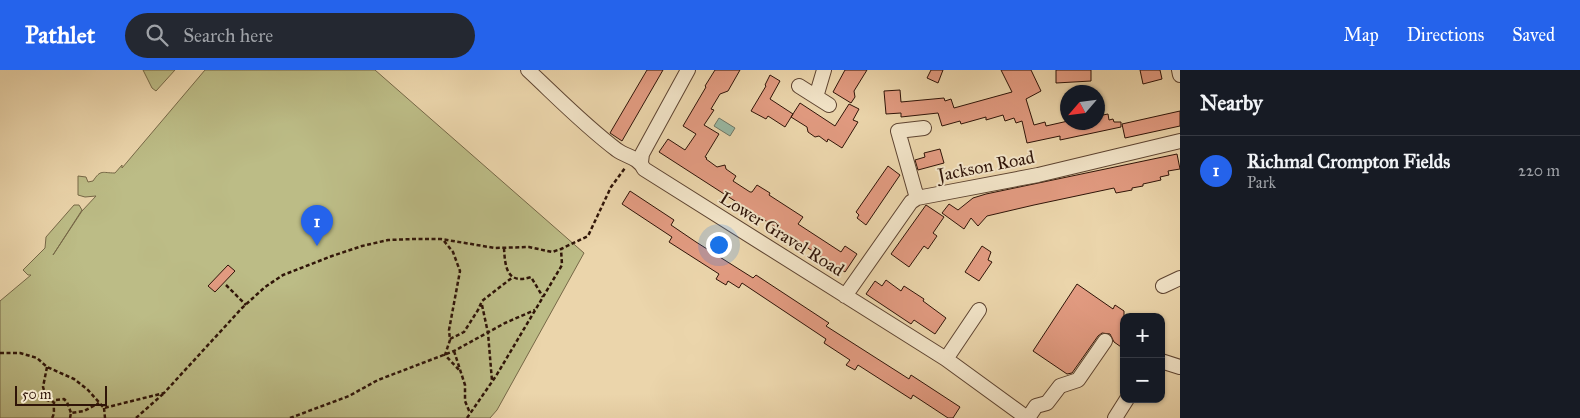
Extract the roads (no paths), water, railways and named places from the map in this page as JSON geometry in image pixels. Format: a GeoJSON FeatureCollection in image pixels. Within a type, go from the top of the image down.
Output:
{"type":"FeatureCollection","features":[{"type":"Feature","properties":{"kind":"street","name":"Lower Gravel Road"},"geometry":{"type":"LineString","coordinates":[[528,70],[618,151],[641,162],[644,169],[946,359],[1027,418]]}},
{"type":"Feature","properties":{"kind":"street"},"geometry":{"type":"LineString","coordinates":[[641,162],[642,154],[688,70]]}},
{"type":"Feature","properties":{"kind":"street"},"geometry":{"type":"LineString","coordinates":[[816,97],[824,70]]}},
{"type":"Feature","properties":{"kind":"street"},"geometry":{"type":"LineString","coordinates":[[1179,70],[1180,74]]}},
{"type":"Feature","properties":{"kind":"street"},"geometry":{"type":"LineString","coordinates":[[799,86],[829,105]]}},
{"type":"Feature","properties":{"kind":"street"},"geometry":{"type":"LineString","coordinates":[[917,198],[898,131],[924,128]]}},
{"type":"Feature","properties":{"kind":"street","name":"Jackson Road"},"geometry":{"type":"LineString","coordinates":[[845,296],[910,202],[917,198],[1038,175],[1180,141]]}},
{"type":"Feature","properties":{"kind":"street"},"geometry":{"type":"LineString","coordinates":[[1164,286],[1180,278]]}},
{"type":"Feature","properties":{"kind":"street"},"geometry":{"type":"LineString","coordinates":[[946,359],[979,310]]}},
{"type":"Feature","properties":{"kind":"street"},"geometry":{"type":"LineString","coordinates":[[1027,418],[1036,406],[1047,403],[1060,386],[1078,380],[1105,341]]}},
{"type":"Feature","properties":{"kind":"street"},"geometry":{"type":"LineString","coordinates":[[1165,362],[1180,367]]}},
{"type":"Feature","properties":{"kind":"street"},"geometry":{"type":"LineString","coordinates":[[1115,418],[1124,403]]}},
{"type":"Feature","properties":{"kind":"place","name":"Richmal Crompton Fields"},"geometry":{"type":"Point","coordinates":[317,246]}}]}
